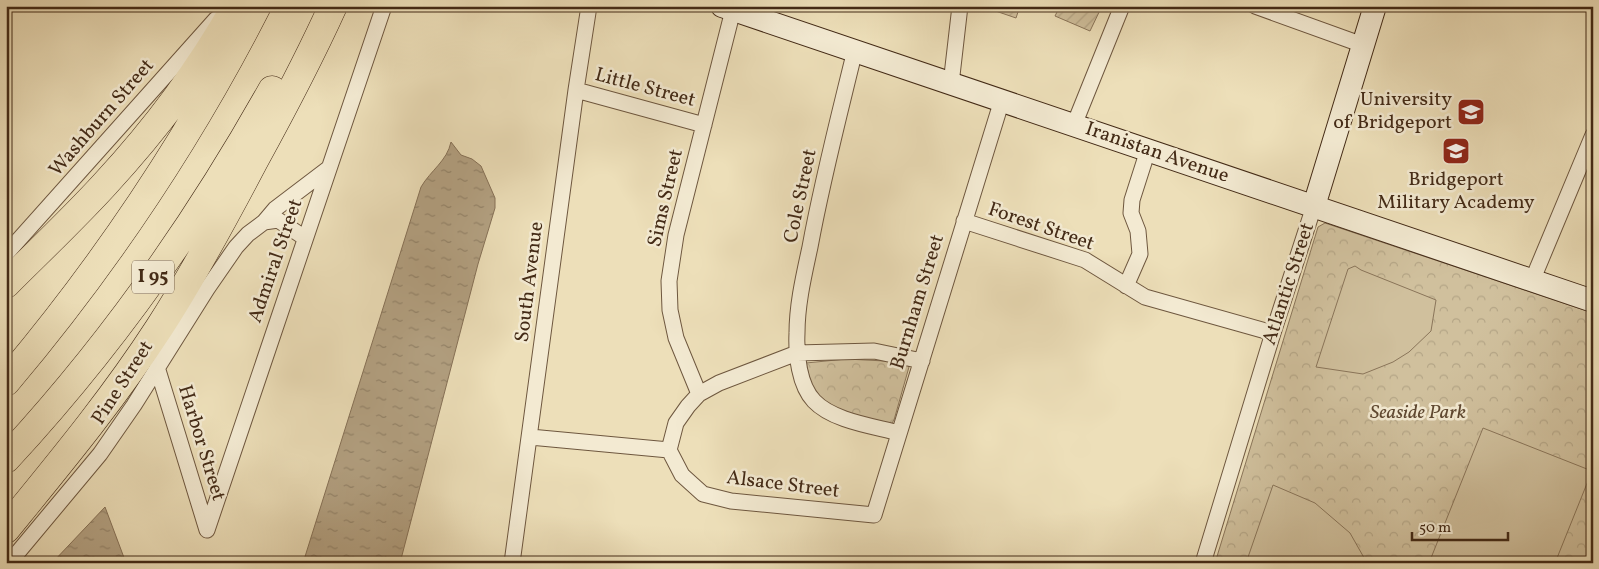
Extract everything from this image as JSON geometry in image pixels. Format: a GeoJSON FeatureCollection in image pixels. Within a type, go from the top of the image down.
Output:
{"type":"FeatureCollection","features":[{"type":"Feature","properties":{"kind":"highway"},"geometry":{"type":"LineString","coordinates":[[6,284],[104,185],[145,138],[180,93],[236,6]]}},
{"type":"Feature","properties":{"kind":"highway","name":"I 95"},"geometry":{"type":"LineString","coordinates":[[6,382],[66,310],[146,198],[204,105],[257,6]]}},
{"type":"Feature","properties":{"kind":"highway","name":"I 95"},"geometry":{"type":"LineString","coordinates":[[6,459],[99,350],[174,247],[210,194],[248,132],[316,6]]}},
{"type":"Feature","properties":{"kind":"highway"},"geometry":{"type":"LineString","coordinates":[[6,530],[106,404],[159,328],[208,248],[294,87],[333,6]]}},
{"type":"Feature","properties":{"kind":"street","name":"Washburn Street"},"geometry":{"type":"LineString","coordinates":[[6,254],[227,6]]}},
{"type":"Feature","properties":{"kind":"street","name":"Admiral Street"},"geometry":{"type":"LineString","coordinates":[[206,530],[384,6]]}},
{"type":"Feature","properties":{"kind":"street","name":"South Avenue"},"geometry":{"type":"LineString","coordinates":[[512,563],[589,6]]}},
{"type":"Feature","properties":{"kind":"street"},"geometry":{"type":"LineString","coordinates":[[951,84],[960,6]]}},
{"type":"Feature","properties":{"kind":"street"},"geometry":{"type":"LineString","coordinates":[[1074,125],[1122,6]]}},
{"type":"Feature","properties":{"kind":"street"},"geometry":{"type":"LineString","coordinates":[[1255,6],[1363,44]]}},
{"type":"Feature","properties":{"kind":"street","name":"Atlantic Street"},"geometry":{"type":"LineString","coordinates":[[1203,563],[1375,6]]}},
{"type":"Feature","properties":{"kind":"street","name":"Iranistan Avenue"},"geometry":{"type":"LineString","coordinates":[[727,8],[1593,301]]}},
{"type":"Feature","properties":{"kind":"street","name":"Sims Street"},"geometry":{"type":"LineString","coordinates":[[699,394],[676,338],[670,310],[669,282],[676,235],[704,125],[727,8]]}},
{"type":"Feature","properties":{"kind":"street","name":"Cole Street"},"geometry":{"type":"LineString","coordinates":[[855,50],[816,215],[798,309],[797,353],[805,388],[820,407],[843,418],[899,433]]}},
{"type":"Feature","properties":{"kind":"street","name":"Little Street"},"geometry":{"type":"LineString","coordinates":[[576,90],[704,125]]}},
{"type":"Feature","properties":{"kind":"street","name":"Burnham Street"},"geometry":{"type":"LineString","coordinates":[[874,516],[1002,100]]}},
{"type":"Feature","properties":{"kind":"street"},"geometry":{"type":"LineString","coordinates":[[1532,281],[1593,135]]}},
{"type":"Feature","properties":{"kind":"street"},"geometry":{"type":"LineString","coordinates":[[1126,286],[1140,254],[1138,231],[1131,213],[1132,200],[1148,150]]}},
{"type":"Feature","properties":{"kind":"street","name":"Pine Street"},"geometry":{"type":"LineString","coordinates":[[9,563],[100,454],[236,247],[248,234],[264,222],[275,209],[329,168]]}},
{"type":"Feature","properties":{"kind":"street"},"geometry":{"type":"LineString","coordinates":[[264,222],[278,220],[305,238]]}},
{"type":"Feature","properties":{"kind":"street","name":"Forest Street"},"geometry":{"type":"LineString","coordinates":[[964,221],[1085,260],[1145,297],[1273,333]]}},
{"type":"Feature","properties":{"kind":"street"},"geometry":{"type":"LineString","coordinates":[[530,437],[669,450],[676,423],[699,394],[718,382],[797,353],[874,351],[922,360]]}},
{"type":"Feature","properties":{"kind":"street","name":"Harbor Street"},"geometry":{"type":"LineString","coordinates":[[157,367],[206,530]]}},
{"type":"Feature","properties":{"kind":"street","name":"Alsace Street"},"geometry":{"type":"LineString","coordinates":[[669,450],[682,475],[703,494],[731,502],[874,516]]}},
{"type":"Feature","properties":{"kind":"green space"},"geometry":{"type":"Polygon","coordinates":[[[981,6],[1020,6],[1016,18],[981,6]]]}},
{"type":"Feature","properties":{"kind":"green space"},"geometry":{"type":"Polygon","coordinates":[[[1060,6],[1102,6],[1090,31],[1055,16],[1060,6]]]}},
{"type":"Feature","properties":{"kind":"green space","name":"Seaside Park"},"geometry":{"type":"Polygon","coordinates":[[[1325,223],[1593,313],[1593,563],[1215,563],[1318,227],[1325,223]]]}},
{"type":"Feature","properties":{"kind":"green space"},"geometry":{"type":"Polygon","coordinates":[[[1355,266],[1436,300],[1431,331],[1409,352],[1393,362],[1363,374],[1316,367],[1348,269],[1355,266]]]}},
{"type":"Feature","properties":{"kind":"green space"},"geometry":{"type":"Polygon","coordinates":[[[846,359],[885,361],[909,367],[894,420],[890,426],[830,408],[813,393],[806,363],[846,359]]]}},
{"type":"Feature","properties":{"kind":"green space"},"geometry":{"type":"Polygon","coordinates":[[[1483,428],[1592,471],[1555,563],[1429,563],[1483,428]]]}},
{"type":"Feature","properties":{"kind":"green space"},"geometry":{"type":"Polygon","coordinates":[[[1273,485],[1315,503],[1350,533],[1367,563],[1246,563],[1273,485]]]}},
{"type":"Feature","properties":{"kind":"water"},"geometry":{"type":"Polygon","coordinates":[[[451,142],[461,155],[472,159],[481,166],[495,198],[495,208],[478,264],[400,563],[303,563],[421,187],[446,155],[451,142]]]}},
{"type":"Feature","properties":{"kind":"water"},"geometry":{"type":"Polygon","coordinates":[[[105,507],[126,563],[52,563],[105,507]]]}},
{"type":"Feature","properties":{"kind":"place","name":"University of Bridgeport"},"geometry":{"type":"Point","coordinates":[1471,112]}},
{"type":"Feature","properties":{"kind":"place","name":"Bridgeport Military Academy"},"geometry":{"type":"Point","coordinates":[1456,151]}}]}
